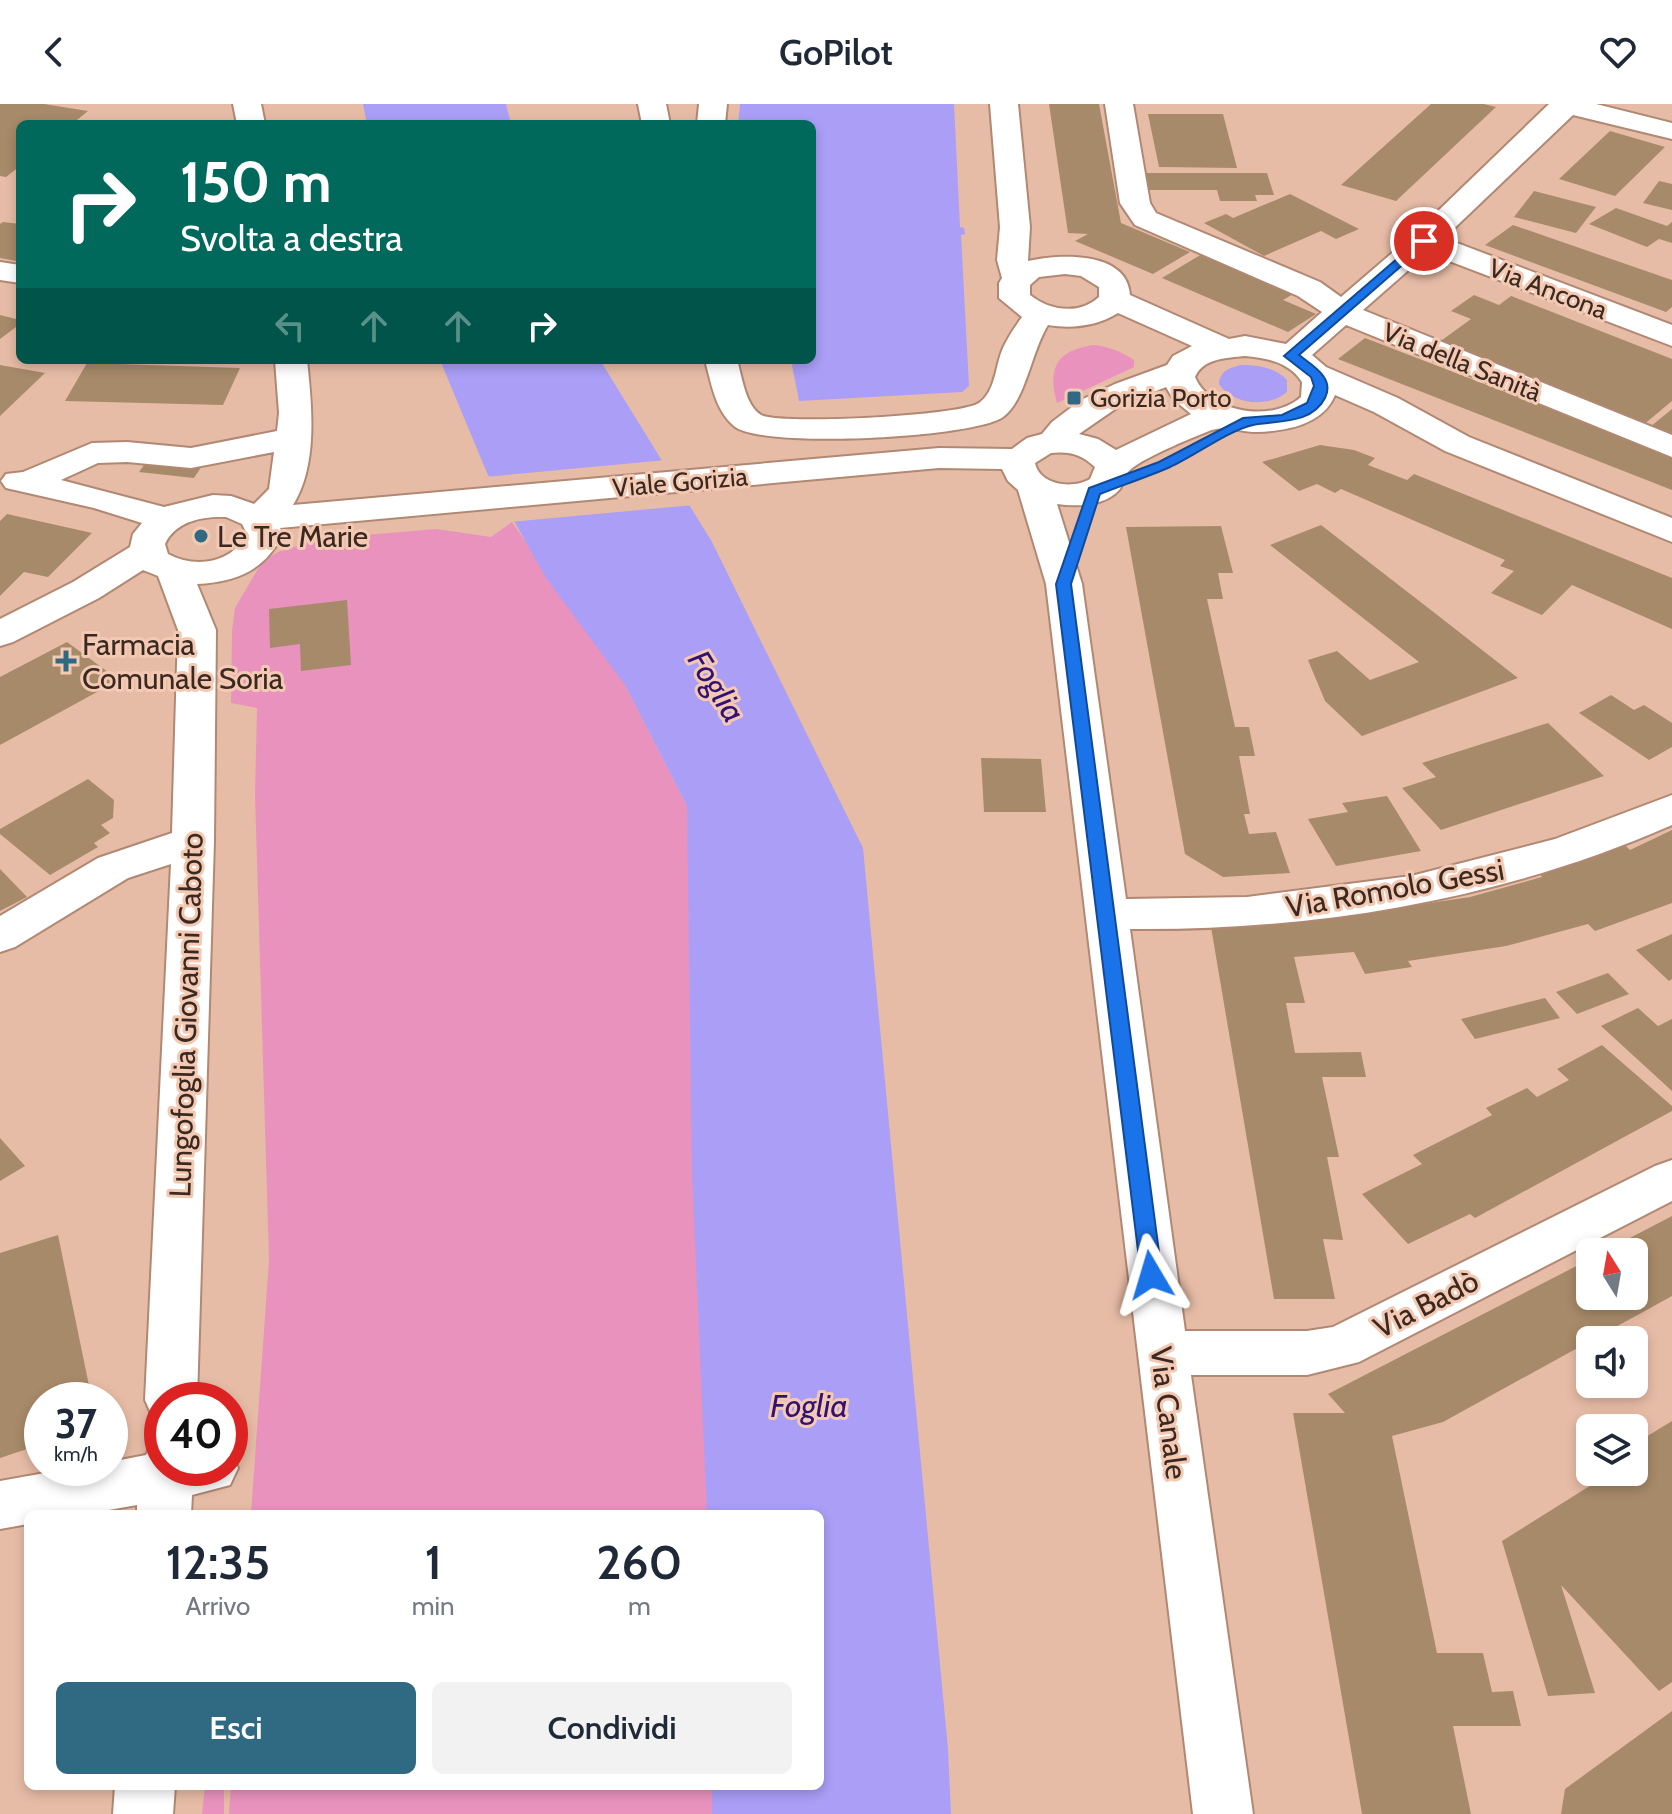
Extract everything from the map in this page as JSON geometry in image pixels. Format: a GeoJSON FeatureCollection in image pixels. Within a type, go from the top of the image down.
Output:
{"type":"FeatureCollection","features":[{"type":"Feature","properties":{"kind":"street"},"geometry":{"type":"LineString","coordinates":[[1004,104],[1015,227],[1011,245],[1017,278],[1012,288],[1015,298],[1025,307],[1040,313],[1082,316],[1103,310],[1115,299],[1116,290],[1106,277],[1084,268],[1066,265],[1037,268],[1017,278]]}},
{"type":"Feature","properties":{"kind":"street","name":"Via della Sanità"},"geometry":{"type":"LineString","coordinates":[[1119,104],[1135,203],[1145,219],[1309,289],[1344,313],[1672,447]]}},
{"type":"Feature","properties":{"kind":"street"},"geometry":{"type":"LineString","coordinates":[[1300,414],[1319,396],[1321,386],[1304,365],[1344,313],[1424,241],[1566,104],[1672,131]]}},
{"type":"Feature","properties":{"kind":"street"},"geometry":{"type":"LineString","coordinates":[[1015,227],[1066,265]]}},
{"type":"Feature","properties":{"kind":"street","name":"Via Ancona"},"geometry":{"type":"LineString","coordinates":[[1424,241],[1672,336]]}},
{"type":"Feature","properties":{"kind":"street"},"geometry":{"type":"LineString","coordinates":[[1115,299],[1160,322],[1222,347]]}},
{"type":"Feature","properties":{"kind":"street"},"geometry":{"type":"LineString","coordinates":[[722,364],[736,408],[752,424],[781,430],[956,420],[985,414],[1004,399],[1016,354],[1040,313]]}},
{"type":"Feature","properties":{"kind":"street"},"geometry":{"type":"LineString","coordinates":[[1082,316],[1180,373],[1190,401],[1233,419],[1267,422],[1300,414],[1375,425],[1457,444],[1672,531]]}},
{"type":"Feature","properties":{"kind":"street","name":"Viale Gorizia"},"geometry":{"type":"LineString","coordinates":[[1027,474],[1038,445],[1061,443],[1133,417],[1159,403],[1180,373],[1206,350],[1222,347],[1245,346],[1304,365],[1457,444]]}},
{"type":"Feature","properties":{"kind":"street"},"geometry":{"type":"LineString","coordinates":[[0,634],[86,590],[160,562],[203,573],[234,565],[256,551],[259,526],[286,489],[296,413],[291,364]]}},
{"type":"Feature","properties":{"kind":"street","name":"Viale Gorizia"},"geometry":{"type":"LineString","coordinates":[[259,526],[351,512],[939,458],[1027,474],[1062,495],[1164,465],[1233,419]]}},
{"type":"Feature","properties":{"kind":"street"},"geometry":{"type":"LineString","coordinates":[[1061,443],[1097,450],[1104,481]]}},
{"type":"Feature","properties":{"kind":"street"},"geometry":{"type":"LineString","coordinates":[[13,480],[92,453],[127,452],[191,458],[253,444],[290,452]]}},
{"type":"Feature","properties":{"kind":"street"},"geometry":{"type":"LineString","coordinates":[[213,506],[290,452]]}},
{"type":"Feature","properties":{"kind":"street","name":"Via Canale"},"geometry":{"type":"LineString","coordinates":[[1027,474],[1064,584],[1124,914],[1161,1353],[1223,1814]]}},
{"type":"Feature","properties":{"kind":"street"},"geometry":{"type":"LineString","coordinates":[[13,480],[102,499],[167,519]]}},
{"type":"Feature","properties":{"kind":"street","name":"Via Canale"},"geometry":{"type":"LineString","coordinates":[[1064,584],[1104,481]]}},
{"type":"Feature","properties":{"kind":"street"},"geometry":{"type":"LineString","coordinates":[[160,562],[150,535],[167,519],[197,507],[231,507],[259,526]]}},
{"type":"Feature","properties":{"kind":"street","name":"Lungofoglia Giovanni Caboto"},"geometry":{"type":"LineString","coordinates":[[160,562],[197,630]]}},
{"type":"Feature","properties":{"kind":"street","name":"Lungofoglia Giovanni Caboto"},"geometry":{"type":"LineString","coordinates":[[172,1382],[193,841],[197,630],[234,565]]}},
{"type":"Feature","properties":{"kind":"street","name":"Via Romolo Gessi"},"geometry":{"type":"LineString","coordinates":[[1124,914],[1257,911],[1431,887],[1528,864],[1621,832],[1672,809]]}},
{"type":"Feature","properties":{"kind":"street"},"geometry":{"type":"LineString","coordinates":[[0,936],[113,868],[193,841]]}},
{"type":"Feature","properties":{"kind":"street","name":"Via Badò"},"geometry":{"type":"LineString","coordinates":[[1161,1353],[1307,1353],[1341,1347],[1672,1179]]}},
{"type":"Feature","properties":{"kind":"street"},"geometry":{"type":"LineString","coordinates":[[0,1505],[144,1485]]}},
{"type":"Feature","properties":{"kind":"street"},"geometry":{"type":"LineString","coordinates":[[143,1814],[145,1790]]}},
{"type":"Feature","properties":{"kind":"shaded area"},"geometry":{"type":"Polygon","coordinates":[[[1094,345],[1124,354],[1134,360],[1134,367],[1057,403],[1053,380],[1058,363],[1071,351],[1094,345]]]}},
{"type":"Feature","properties":{"kind":"shaded area"},"geometry":{"type":"Polygon","coordinates":[[[512,522],[625,685],[687,806],[709,1510],[251,1510],[269,1260],[255,795],[257,708],[231,703],[235,608],[262,562],[278,552],[319,539],[436,529],[491,537],[512,522]]]}},
{"type":"Feature","properties":{"kind":"shaded area"},"geometry":{"type":"Polygon","coordinates":[[[205,1790],[224,1790],[224,1814],[202,1814],[205,1790]]]}},
{"type":"Feature","properties":{"kind":"shaded area"},"geometry":{"type":"Polygon","coordinates":[[[231,1790],[712,1790],[712,1814],[229,1814],[231,1790]]]}},
{"type":"Feature","properties":{"kind":"water"},"geometry":{"type":"Polygon","coordinates":[[[363,104],[506,104],[510,120],[366,120],[363,104]]]}},
{"type":"Feature","properties":{"kind":"water"},"geometry":{"type":"Polygon","coordinates":[[[740,104],[954,104],[960,227],[964,228],[965,234],[961,235],[969,386],[962,392],[799,401],[792,364],[816,364],[816,120],[738,120],[740,104]]]}},
{"type":"Feature","properties":{"kind":"water","name":"Foglia"},"geometry":{"type":"Polygon","coordinates":[[[442,364],[602,364],[712,542],[863,848],[948,1749],[951,1814],[712,1814],[712,1790],[824,1790],[824,1510],[707,1510],[692,1172],[687,806],[625,685],[546,578],[487,473],[442,364]]]}},
{"type":"Feature","properties":{"kind":"water"},"geometry":{"type":"Polygon","coordinates":[[[1241,365],[1260,366],[1277,372],[1287,380],[1287,392],[1261,402],[1233,396],[1219,384],[1221,376],[1241,365]]]}},
{"type":"Feature","properties":{"kind":"pier"},"geometry":{"type":"Polygon","coordinates":[[[666,460],[694,505],[510,522],[485,477],[666,460]]]}},
{"type":"Feature","properties":{"kind":"building"},"geometry":{"type":"Polygon","coordinates":[[[0,104],[44,104],[88,111],[77,120],[16,120],[16,169],[6,177],[0,176],[0,104]]]}},
{"type":"Feature","properties":{"kind":"building"},"geometry":{"type":"Polygon","coordinates":[[[1049,104],[1099,104],[1121,223],[1190,252],[1153,274],[1075,241],[1088,234],[1068,233],[1049,104]]]}},
{"type":"Feature","properties":{"kind":"building"},"geometry":{"type":"Polygon","coordinates":[[[1431,104],[1484,104],[1496,107],[1396,201],[1341,185],[1431,104]]]}},
{"type":"Feature","properties":{"kind":"building"},"geometry":{"type":"Polygon","coordinates":[[[1148,114],[1223,114],[1237,168],[1159,167],[1148,114]]]}},
{"type":"Feature","properties":{"kind":"building"},"geometry":{"type":"Polygon","coordinates":[[[1610,131],[1665,147],[1615,196],[1559,179],[1610,131]]]}},
{"type":"Feature","properties":{"kind":"building"},"geometry":{"type":"Polygon","coordinates":[[[1143,173],[1267,173],[1274,195],[1255,195],[1257,201],[1220,201],[1217,190],[1146,190],[1143,173]]]}},
{"type":"Feature","properties":{"kind":"building"},"geometry":{"type":"Polygon","coordinates":[[[1659,181],[1672,184],[1672,210],[1643,203],[1659,181]]]}},
{"type":"Feature","properties":{"kind":"building"},"geometry":{"type":"Polygon","coordinates":[[[1534,191],[1596,207],[1576,233],[1514,217],[1534,191]]]}},
{"type":"Feature","properties":{"kind":"building"},"geometry":{"type":"Polygon","coordinates":[[[1290,194],[1359,229],[1336,239],[1321,231],[1264,256],[1204,223],[1226,214],[1233,218],[1290,194]]]}},
{"type":"Feature","properties":{"kind":"building"},"geometry":{"type":"Polygon","coordinates":[[[1616,208],[1667,226],[1672,222],[1672,243],[1659,239],[1647,247],[1589,224],[1616,208]]]}},
{"type":"Feature","properties":{"kind":"building"},"geometry":{"type":"Polygon","coordinates":[[[0,224],[16,224],[16,261],[0,258],[0,224]]]}},
{"type":"Feature","properties":{"kind":"building"},"geometry":{"type":"Polygon","coordinates":[[[1513,225],[1672,280],[1672,307],[1666,312],[1485,245],[1513,225]]]}},
{"type":"Feature","properties":{"kind":"building"},"geometry":{"type":"Polygon","coordinates":[[[1202,254],[1295,293],[1283,300],[1316,314],[1288,332],[1162,278],[1202,254]]]}},
{"type":"Feature","properties":{"kind":"building"},"geometry":{"type":"Polygon","coordinates":[[[1474,295],[1499,305],[1511,296],[1672,359],[1672,401],[1642,426],[1438,343],[1471,319],[1451,311],[1474,295]]]}},
{"type":"Feature","properties":{"kind":"building"},"geometry":{"type":"Polygon","coordinates":[[[0,315],[16,319],[16,327],[0,339],[0,315]]]}},
{"type":"Feature","properties":{"kind":"building"},"geometry":{"type":"Polygon","coordinates":[[[1365,338],[1672,456],[1672,490],[1338,359],[1365,338]]]}},
{"type":"Feature","properties":{"kind":"building"},"geometry":{"type":"Polygon","coordinates":[[[86,364],[240,368],[223,405],[65,401],[86,364]]]}},
{"type":"Feature","properties":{"kind":"building"},"geometry":{"type":"Polygon","coordinates":[[[0,365],[45,373],[0,416],[0,365]]]}},
{"type":"Feature","properties":{"kind":"building"},"geometry":{"type":"Polygon","coordinates":[[[1672,409],[1672,436],[1650,427],[1672,409]]]}},
{"type":"Feature","properties":{"kind":"building"},"geometry":{"type":"Polygon","coordinates":[[[1320,445],[1354,450],[1375,458],[1368,465],[1407,480],[1414,474],[1672,578],[1672,629],[1572,585],[1542,615],[1491,593],[1514,571],[1500,566],[1505,560],[1341,489],[1335,493],[1317,484],[1299,491],[1262,462],[1320,445]]]}},
{"type":"Feature","properties":{"kind":"building"},"geometry":{"type":"Polygon","coordinates":[[[157,447],[211,452],[194,478],[139,472],[157,447]]]}},
{"type":"Feature","properties":{"kind":"building"},"geometry":{"type":"Polygon","coordinates":[[[7,514],[92,533],[48,577],[24,572],[0,596],[0,521],[7,514]]]}},
{"type":"Feature","properties":{"kind":"building"},"geometry":{"type":"Polygon","coordinates":[[[1321,525],[1518,678],[1362,736],[1325,701],[1308,660],[1337,651],[1370,680],[1419,662],[1270,545],[1321,525]]]}},
{"type":"Feature","properties":{"kind":"building"},"geometry":{"type":"Polygon","coordinates":[[[1221,526],[1233,573],[1218,573],[1223,599],[1207,599],[1235,727],[1249,727],[1255,756],[1239,756],[1250,814],[1244,814],[1249,834],[1276,832],[1290,873],[1223,877],[1185,854],[1126,527],[1221,526]]]}},
{"type":"Feature","properties":{"kind":"building"},"geometry":{"type":"Polygon","coordinates":[[[347,600],[351,665],[301,671],[300,644],[270,648],[269,609],[347,600]]]}},
{"type":"Feature","properties":{"kind":"building"},"geometry":{"type":"Polygon","coordinates":[[[67,642],[119,680],[0,745],[0,677],[67,642]]]}},
{"type":"Feature","properties":{"kind":"building"},"geometry":{"type":"Polygon","coordinates":[[[1611,695],[1634,710],[1644,705],[1672,723],[1672,747],[1649,760],[1579,713],[1611,695]]]}},
{"type":"Feature","properties":{"kind":"building"},"geometry":{"type":"Polygon","coordinates":[[[1548,723],[1604,776],[1441,830],[1402,788],[1436,777],[1422,763],[1548,723]]]}},
{"type":"Feature","properties":{"kind":"building"},"geometry":{"type":"Polygon","coordinates":[[[981,758],[1041,759],[1046,812],[984,812],[981,758]]]}},
{"type":"Feature","properties":{"kind":"building"},"geometry":{"type":"Polygon","coordinates":[[[88,779],[114,800],[113,818],[101,825],[110,833],[94,843],[98,847],[50,875],[0,834],[0,829],[88,779]]]}},
{"type":"Feature","properties":{"kind":"building"},"geometry":{"type":"Polygon","coordinates":[[[1387,796],[1421,851],[1336,866],[1308,819],[1348,812],[1342,803],[1387,796]]]}},
{"type":"Feature","properties":{"kind":"building"},"geometry":{"type":"Polygon","coordinates":[[[1672,830],[1672,903],[1595,931],[1588,924],[1506,946],[1408,961],[1412,967],[1365,974],[1354,952],[1294,957],[1305,1003],[1286,1003],[1295,1053],[1361,1052],[1366,1077],[1322,1077],[1339,1157],[1327,1157],[1343,1240],[1323,1239],[1335,1299],[1274,1299],[1211,927],[1337,917],[1470,897],[1542,877],[1540,874],[1624,844],[1630,850],[1672,830]]]}},
{"type":"Feature","properties":{"kind":"building"},"geometry":{"type":"Polygon","coordinates":[[[0,869],[27,897],[0,911],[0,869]]]}},
{"type":"Feature","properties":{"kind":"building"},"geometry":{"type":"Polygon","coordinates":[[[1672,934],[1672,979],[1669,981],[1636,950],[1672,934]]]}},
{"type":"Feature","properties":{"kind":"building"},"geometry":{"type":"Polygon","coordinates":[[[1608,973],[1629,994],[1577,1014],[1556,992],[1608,973]]]}},
{"type":"Feature","properties":{"kind":"building"},"geometry":{"type":"Polygon","coordinates":[[[1545,998],[1560,1018],[1475,1039],[1461,1019],[1545,998]]]}},
{"type":"Feature","properties":{"kind":"building"},"geometry":{"type":"Polygon","coordinates":[[[1638,1008],[1658,1026],[1672,1019],[1672,1091],[1601,1026],[1638,1008]]]}},
{"type":"Feature","properties":{"kind":"building"},"geometry":{"type":"Polygon","coordinates":[[[1602,1045],[1672,1106],[1672,1111],[1475,1218],[1470,1214],[1408,1244],[1362,1194],[1422,1164],[1413,1155],[1492,1115],[1486,1108],[1527,1088],[1537,1097],[1569,1080],[1557,1069],[1602,1045]]]}},
{"type":"Feature","properties":{"kind":"building"},"geometry":{"type":"Polygon","coordinates":[[[0,1138],[25,1166],[0,1181],[0,1138]]]}},
{"type":"Feature","properties":{"kind":"building"},"geometry":{"type":"Polygon","coordinates":[[[1672,1216],[1672,1296],[1648,1309],[1648,1238],[1630,1238],[1672,1216]]]}},
{"type":"Feature","properties":{"kind":"building"},"geometry":{"type":"Polygon","coordinates":[[[58,1235],[88,1382],[24,1382],[24,1450],[0,1458],[0,1253],[58,1235]]]}},
{"type":"Feature","properties":{"kind":"building"},"geometry":{"type":"Polygon","coordinates":[[[1576,1266],[1576,1310],[1647,1310],[1617,1326],[1576,1326],[1576,1349],[1443,1422],[1392,1436],[1437,1653],[1483,1653],[1492,1692],[1513,1691],[1521,1726],[1453,1726],[1471,1814],[1362,1814],[1293,1413],[1345,1413],[1328,1394],[1576,1266]]]}},
{"type":"Feature","properties":{"kind":"building"},"geometry":{"type":"Polygon","coordinates":[[[1672,1421],[1672,1682],[1659,1691],[1561,1585],[1595,1693],[1548,1696],[1502,1541],[1590,1486],[1648,1486],[1648,1436],[1672,1421]]]}},
{"type":"Feature","properties":{"kind":"building"},"geometry":{"type":"Polygon","coordinates":[[[1672,1711],[1672,1814],[1561,1814],[1565,1789],[1672,1711]]]}},
{"type":"Feature","properties":{"kind":"place","name":"Gorizia Porto"},"geometry":{"type":"Point","coordinates":[1074,398]}},
{"type":"Feature","properties":{"kind":"place","name":"Le Tre Marie"},"geometry":{"type":"Point","coordinates":[201,536]}},
{"type":"Feature","properties":{"kind":"place","name":"Farmacia Comunale Soria"},"geometry":{"type":"Point","coordinates":[66,661]}},
{"type":"Feature","properties":{"kind":"route"},"geometry":{"type":"LineString","coordinates":[[1151,1275],[1064,584],[1094,491],[1164,465],[1248,421],[1285,419],[1312,406],[1321,386],[1317,375],[1291,356],[1318,336],[1424,241]]}}]}
